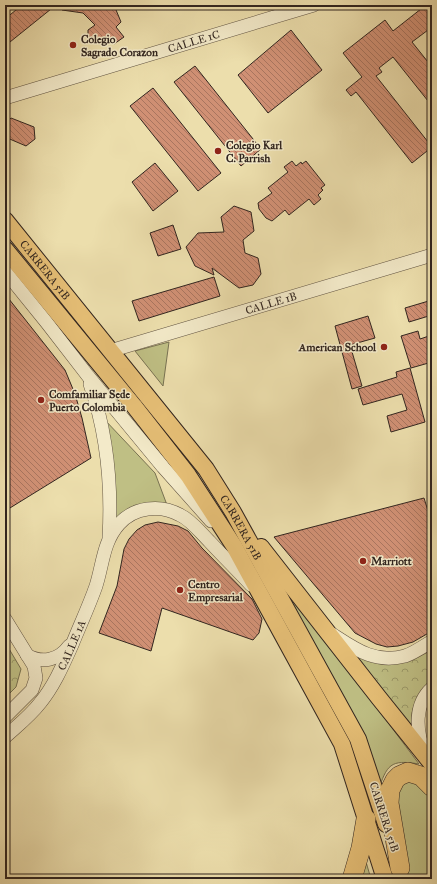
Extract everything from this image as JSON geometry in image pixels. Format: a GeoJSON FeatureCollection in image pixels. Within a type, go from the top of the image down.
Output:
{"type":"FeatureCollection","features":[{"type":"Feature","properties":{"kind":"highway"},"geometry":{"type":"LineString","coordinates":[[402,873],[389,803],[390,790],[395,780],[399,776],[408,772],[422,776],[432,787]]}},
{"type":"Feature","properties":{"kind":"highway"},"geometry":{"type":"LineString","coordinates":[[352,879],[366,819]]}},
{"type":"Feature","properties":{"kind":"main road","name":"CARRERA 51B"},"geometry":{"type":"LineString","coordinates":[[5,220],[206,469],[233,512],[358,739],[402,873]]}},
{"type":"Feature","properties":{"kind":"main road","name":"CARRERA 51B"},"geometry":{"type":"LineString","coordinates":[[5,249],[134,406],[188,475],[234,546],[342,744],[385,879]]}},
{"type":"Feature","properties":{"kind":"main road"},"geometry":{"type":"LineString","coordinates":[[233,512],[429,760]]}},
{"type":"Feature","properties":{"kind":"street","name":"CALLE 1C"},"geometry":{"type":"LineString","coordinates":[[5,98],[314,5]]}},
{"type":"Feature","properties":{"kind":"street","name":"CALLE 1B"},"geometry":{"type":"LineString","coordinates":[[110,351],[432,255]]}},
{"type":"Feature","properties":{"kind":"street"},"geometry":{"type":"LineString","coordinates":[[5,271],[88,376],[163,467],[234,546]]}},
{"type":"Feature","properties":{"kind":"street"},"geometry":{"type":"LineString","coordinates":[[88,376],[100,419],[106,448],[110,493],[109,537]]}},
{"type":"Feature","properties":{"kind":"street"},"geometry":{"type":"LineString","coordinates":[[109,537],[119,524],[126,518],[140,511],[154,508],[173,511],[186,518],[258,592]]}},
{"type":"Feature","properties":{"kind":"street","name":"CALLE 1A"},"geometry":{"type":"LineString","coordinates":[[5,737],[26,719],[46,696],[63,665],[96,585],[105,547],[109,537]]}},
{"type":"Feature","properties":{"kind":"street"},"geometry":{"type":"LineString","coordinates":[[5,619],[34,666],[36,672],[36,678],[32,690],[5,717]]}},
{"type":"Feature","properties":{"kind":"street"},"geometry":{"type":"LineString","coordinates":[[326,630],[358,651],[367,655],[389,658],[406,656],[432,641]]}},
{"type":"Feature","properties":{"kind":"street"},"geometry":{"type":"LineString","coordinates":[[27,655],[37,660],[53,659],[68,648],[76,635]]}},
{"type":"Feature","properties":{"kind":"street"},"geometry":{"type":"LineString","coordinates":[[429,760],[418,736],[418,718],[422,699],[432,688]]}},
{"type":"Feature","properties":{"kind":"green space"},"geometry":{"type":"Polygon","coordinates":[[[169,342],[163,386],[135,351],[169,342]]]}},
{"type":"Feature","properties":{"kind":"green space"},"geometry":{"type":"Polygon","coordinates":[[[104,419],[155,473],[167,505],[141,504],[135,506],[125,513],[112,527],[104,419]]]}},
{"type":"Feature","properties":{"kind":"green space"},"geometry":{"type":"Polygon","coordinates":[[[272,568],[419,764],[402,762],[391,766],[384,775],[378,791],[272,568]]]}},
{"type":"Feature","properties":{"kind":"green space"},"geometry":{"type":"Polygon","coordinates":[[[5,642],[21,669],[16,687],[5,698],[5,642]]]}},
{"type":"Feature","properties":{"kind":"green space"},"geometry":{"type":"Polygon","coordinates":[[[347,650],[412,660],[428,652],[432,665],[432,681],[419,695],[413,709],[412,736],[347,650]]]}},
{"type":"Feature","properties":{"kind":"green space"},"geometry":{"type":"Polygon","coordinates":[[[432,708],[432,738],[429,730],[429,723],[432,708]]]}},
{"type":"Feature","properties":{"kind":"green space"},"geometry":{"type":"Polygon","coordinates":[[[407,778],[423,785],[432,804],[432,879],[409,879],[402,851],[397,784],[407,778]]]}},
{"type":"Feature","properties":{"kind":"green space"},"geometry":{"type":"Polygon","coordinates":[[[364,855],[371,879],[355,879],[364,855]]]}},
{"type":"Feature","properties":{"kind":"building"},"geometry":{"type":"Polygon","coordinates":[[[22,5],[56,5],[5,46],[5,19],[22,5]]]}},
{"type":"Feature","properties":{"kind":"building"},"geometry":{"type":"Polygon","coordinates":[[[62,5],[114,5],[121,22],[116,27],[124,37],[114,44],[107,36],[96,43],[88,38],[88,30],[95,25],[83,13],[62,10],[62,5]]]}},
{"type":"Feature","properties":{"kind":"building"},"geometry":{"type":"Polygon","coordinates":[[[426,5],[432,5],[432,27],[412,42],[432,67],[432,106],[393,57],[379,68],[382,72],[376,76],[432,147],[412,163],[356,92],[351,96],[346,90],[362,77],[343,53],[385,20],[393,31],[426,5]]]}},
{"type":"Feature","properties":{"kind":"building"},"geometry":{"type":"Polygon","coordinates":[[[291,30],[322,70],[268,113],[238,75],[291,30]]]}},
{"type":"Feature","properties":{"kind":"building"},"geometry":{"type":"Polygon","coordinates":[[[195,66],[261,149],[241,166],[174,82],[195,66]]]}},
{"type":"Feature","properties":{"kind":"building"},"geometry":{"type":"Polygon","coordinates":[[[153,88],[221,173],[198,191],[130,106],[153,88]]]}},
{"type":"Feature","properties":{"kind":"building"},"geometry":{"type":"Polygon","coordinates":[[[11,118],[34,127],[35,139],[26,146],[5,137],[5,124],[11,118]]]}},
{"type":"Feature","properties":{"kind":"building"},"geometry":{"type":"Polygon","coordinates":[[[292,161],[296,166],[301,162],[302,164],[306,161],[325,185],[321,188],[323,190],[318,195],[321,199],[314,205],[309,199],[289,215],[285,210],[272,221],[266,218],[259,209],[258,203],[272,193],[268,188],[288,172],[284,167],[292,161]]]}},
{"type":"Feature","properties":{"kind":"building"},"geometry":{"type":"Polygon","coordinates":[[[155,163],[178,191],[153,211],[132,182],[155,163]]]}},
{"type":"Feature","properties":{"kind":"building"},"geometry":{"type":"Polygon","coordinates":[[[234,206],[251,212],[254,231],[243,240],[245,253],[258,258],[261,274],[253,285],[239,288],[212,268],[214,275],[195,266],[186,247],[198,233],[224,232],[221,217],[234,206]]]}},
{"type":"Feature","properties":{"kind":"building"},"geometry":{"type":"Polygon","coordinates":[[[173,225],[181,249],[158,256],[150,233],[173,225]]]}},
{"type":"Feature","properties":{"kind":"building"},"geometry":{"type":"Polygon","coordinates":[[[214,277],[220,296],[139,321],[132,301],[214,277]]]}},
{"type":"Feature","properties":{"kind":"building","name":"Comfamiliar Sede Puerto Colombia"},"geometry":{"type":"Polygon","coordinates":[[[5,294],[65,370],[75,394],[91,458],[5,511],[5,444],[8,434],[8,416],[5,406],[5,294]]]}},
{"type":"Feature","properties":{"kind":"building"},"geometry":{"type":"Polygon","coordinates":[[[432,300],[432,315],[409,322],[405,308],[432,300]]]}},
{"type":"Feature","properties":{"kind":"building"},"geometry":{"type":"Polygon","coordinates":[[[368,316],[375,338],[350,345],[362,386],[352,389],[335,326],[368,316]]]}},
{"type":"Feature","properties":{"kind":"building"},"geometry":{"type":"Polygon","coordinates":[[[418,331],[420,339],[432,335],[432,362],[411,368],[401,336],[418,331]]]}},
{"type":"Feature","properties":{"kind":"building"},"geometry":{"type":"Polygon","coordinates":[[[410,368],[425,422],[391,432],[387,416],[407,410],[402,394],[363,405],[358,389],[397,377],[396,372],[410,368]]]}},
{"type":"Feature","properties":{"kind":"building","name":"Marriott"},"geometry":{"type":"Polygon","coordinates":[[[424,498],[432,524],[432,631],[413,642],[398,646],[387,647],[376,644],[355,633],[274,537],[424,498]]]}},
{"type":"Feature","properties":{"kind":"building","name":"Centro Empresarial"},"geometry":{"type":"Polygon","coordinates":[[[158,522],[178,526],[188,531],[202,548],[252,599],[262,619],[259,633],[253,640],[162,608],[151,651],[99,633],[117,586],[124,549],[129,539],[137,530],[145,525],[158,522]]]}},
{"type":"Feature","properties":{"kind":"place","name":"Colegio Sagrado Corazon"},"geometry":{"type":"Point","coordinates":[73,45]}},
{"type":"Feature","properties":{"kind":"place","name":"Colegio Karl C. Parrish"},"geometry":{"type":"Point","coordinates":[218,151]}},
{"type":"Feature","properties":{"kind":"place","name":"American School"},"geometry":{"type":"Point","coordinates":[384,347]}},
{"type":"Feature","properties":{"kind":"place","name":"Comfamiliar Sede Puerto Colombia"},"geometry":{"type":"Point","coordinates":[41,400]}},
{"type":"Feature","properties":{"kind":"place","name":"Marriott"},"geometry":{"type":"Point","coordinates":[363,561]}},
{"type":"Feature","properties":{"kind":"place","name":"Centro Empresarial"},"geometry":{"type":"Point","coordinates":[180,590]}}]}
